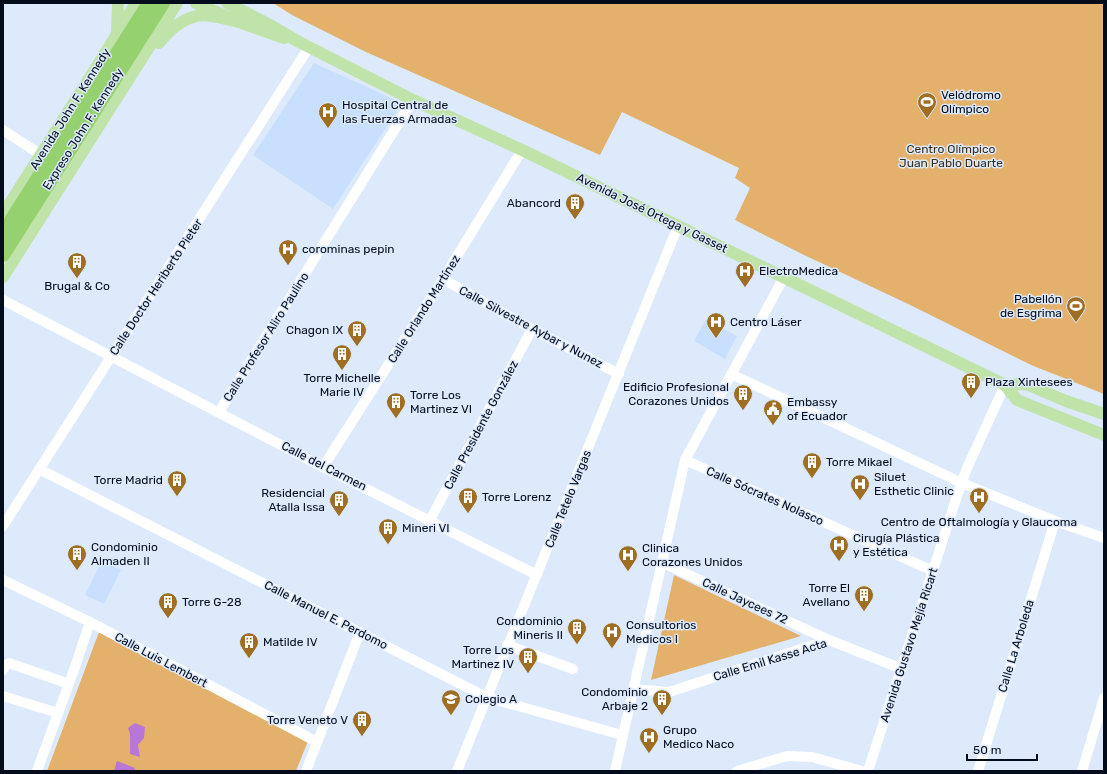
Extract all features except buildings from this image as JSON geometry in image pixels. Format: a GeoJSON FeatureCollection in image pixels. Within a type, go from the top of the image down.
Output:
{"type":"FeatureCollection","features":[{"type":"Feature","properties":{"kind":"highway","name":"Expreso John F. Kennedy"},"geometry":{"type":"LineString","coordinates":[[3,233],[149,3]]}},
{"type":"Feature","properties":{"kind":"highway","name":"Expreso John F. Kennedy"},"geometry":{"type":"LineString","coordinates":[[3,255],[163,3]]}},
{"type":"Feature","properties":{"kind":"main road"},"geometry":{"type":"LineString","coordinates":[[117,35],[118,3]]}},
{"type":"Feature","properties":{"kind":"main road","name":"Avenida John F. Kennedy"},"geometry":{"type":"LineString","coordinates":[[3,214],[136,3]]}},
{"type":"Feature","properties":{"kind":"main road"},"geometry":{"type":"LineString","coordinates":[[3,277],[177,3]]}},
{"type":"Feature","properties":{"kind":"main road","name":"Avenida José Ortega y Gasset"},"geometry":{"type":"LineString","coordinates":[[196,3],[239,22],[304,45]]}},
{"type":"Feature","properties":{"kind":"main road","name":"Avenida José Ortega y Gasset"},"geometry":{"type":"LineString","coordinates":[[226,3],[270,25],[304,45],[413,100],[522,150],[1005,385],[1017,400],[1103,434]]}},
{"type":"Feature","properties":{"kind":"main road"},"geometry":{"type":"LineString","coordinates":[[240,3],[254,15],[270,25]]}},
{"type":"Feature","properties":{"kind":"main road"},"geometry":{"type":"LineString","coordinates":[[96,68],[105,64],[139,12],[145,10],[151,12],[155,16],[155,25],[127,72],[125,78],[126,85]]}},
{"type":"Feature","properties":{"kind":"main road"},"geometry":{"type":"LineString","coordinates":[[136,69],[175,26],[186,19],[210,15],[239,22]]}},
{"type":"Feature","properties":{"kind":"main road","name":"Avenida José Ortega y Gasset"},"geometry":{"type":"LineString","coordinates":[[1005,385],[1026,384],[1066,401],[1104,414]]}},
{"type":"Feature","properties":{"kind":"street","name":"Calle Doctor Heriberto Pieter"},"geometry":{"type":"LineString","coordinates":[[3,526],[112,356],[304,45]]}},
{"type":"Feature","properties":{"kind":"street","name":"Calle Profesor Aliro Paulino"},"geometry":{"type":"LineString","coordinates":[[219,412],[413,100]]}},
{"type":"Feature","properties":{"kind":"street"},"geometry":{"type":"LineString","coordinates":[[3,130],[41,155]]}},
{"type":"Feature","properties":{"kind":"street","name":"Calle Orlando Martínez"},"geometry":{"type":"LineString","coordinates":[[323,467],[443,279],[522,150]]}},
{"type":"Feature","properties":{"kind":"street","name":"Calle Tetelo Vargas"},"geometry":{"type":"LineString","coordinates":[[457,771],[678,226]]}},
{"type":"Feature","properties":{"kind":"street"},"geometry":{"type":"LineString","coordinates":[[615,771],[685,460],[784,277]]}},
{"type":"Feature","properties":{"kind":"street","name":"Calle Silvestre Aybar y Nunez"},"geometry":{"type":"LineString","coordinates":[[443,279],[532,329],[619,374]]}},
{"type":"Feature","properties":{"kind":"street"},"geometry":{"type":"LineString","coordinates":[[3,300],[112,356]]}},
{"type":"Feature","properties":{"kind":"street","name":"Calle Presidente González"},"geometry":{"type":"LineString","coordinates":[[430,520],[532,329]]}},
{"type":"Feature","properties":{"kind":"street","name":"Calle del Carmen"},"geometry":{"type":"LineString","coordinates":[[112,356],[323,467],[537,575]]}},
{"type":"Feature","properties":{"kind":"street"},"geometry":{"type":"LineString","coordinates":[[731,374],[962,483],[1055,521],[1104,538]]}},
{"type":"Feature","properties":{"kind":"street","name":"Avenida Gustavo Mejía Ricart"},"geometry":{"type":"LineString","coordinates":[[868,771],[962,483],[1005,385]]}},
{"type":"Feature","properties":{"kind":"street","name":"Calle Sócrates Nolasco"},"geometry":{"type":"LineString","coordinates":[[685,460],[933,571]]}},
{"type":"Feature","properties":{"kind":"street","name":"Calle Manuel E. Perdomo"},"geometry":{"type":"LineString","coordinates":[[39,469],[486,697],[622,735]]}},
{"type":"Feature","properties":{"kind":"street","name":"Calle La Arboleda"},"geometry":{"type":"LineString","coordinates":[[978,771],[1055,521]]}},
{"type":"Feature","properties":{"kind":"street","name":"Calle Jaycees 72"},"geometry":{"type":"LineString","coordinates":[[662,562],[829,640]]}},
{"type":"Feature","properties":{"kind":"street","name":"Calle Luis Lembert"},"geometry":{"type":"LineString","coordinates":[[3,580],[90,622],[317,742]]}},
{"type":"Feature","properties":{"kind":"street"},"geometry":{"type":"LineString","coordinates":[[37,771],[90,622]]}},
{"type":"Feature","properties":{"kind":"street"},"geometry":{"type":"LineString","coordinates":[[306,771],[360,632]]}},
{"type":"Feature","properties":{"kind":"street","name":"Calle Emil Kasse Acta"},"geometry":{"type":"LineString","coordinates":[[634,689],[669,692],[829,640],[902,669]]}},
{"type":"Feature","properties":{"kind":"street"},"geometry":{"type":"LineString","coordinates":[[508,645],[573,669]]}},
{"type":"Feature","properties":{"kind":"street"},"geometry":{"type":"LineString","coordinates":[[3,670],[9,663],[69,684]]}},
{"type":"Feature","properties":{"kind":"street"},"geometry":{"type":"LineString","coordinates":[[3,696],[58,713]]}},
{"type":"Feature","properties":{"kind":"street"},"geometry":{"type":"LineString","coordinates":[[1082,771],[1099,731],[1104,698]]}},
{"type":"Feature","properties":{"kind":"street"},"geometry":{"type":"LineString","coordinates":[[737,771],[788,756],[812,757],[862,771]]}},
{"type":"Feature","properties":{"kind":"shaded area","name":"Hospital Central de las Fuerzas Armadas"},"geometry":{"type":"Polygon","coordinates":[[[314,63],[402,103],[333,209],[253,155],[314,63]]]}},
{"type":"Feature","properties":{"kind":"shaded area","name":"Centro Láser"},"geometry":{"type":"Polygon","coordinates":[[[706,319],[737,336],[725,359],[694,341],[706,319]]]}},
{"type":"Feature","properties":{"kind":"shaded area"},"geometry":{"type":"Polygon","coordinates":[[[102,560],[121,570],[104,604],[85,595],[102,560]]]}},
{"type":"Feature","properties":{"kind":"shaded area"},"geometry":{"type":"Polygon","coordinates":[[[135,723],[145,727],[144,738],[138,745],[140,757],[130,754],[130,734],[128,728],[135,723]]]}},
{"type":"Feature","properties":{"kind":"shaded area"},"geometry":{"type":"Polygon","coordinates":[[[117,761],[135,768],[134,771],[114,771],[117,761]]]}},
{"type":"Feature","properties":{"kind":"green space","name":"Centro Olímpico Juan Pablo Duarte"},"geometry":{"type":"Polygon","coordinates":[[[273,3],[1104,3],[1104,394],[1031,365],[735,220],[750,188],[735,178],[739,168],[622,112],[600,155],[366,52],[292,15],[273,3]]]}},
{"type":"Feature","properties":{"kind":"green space"},"geometry":{"type":"Polygon","coordinates":[[[674,575],[801,636],[651,680],[674,575]]]}},
{"type":"Feature","properties":{"kind":"green space"},"geometry":{"type":"Polygon","coordinates":[[[99,632],[308,741],[296,771],[47,771],[99,632]]]}},
{"type":"Feature","properties":{"kind":"place","name":"Velódromo Olímpico"},"geometry":{"type":"Point","coordinates":[927,119]}},
{"type":"Feature","properties":{"kind":"place","name":"Hospital Central de las Fuerzas Armadas"},"geometry":{"type":"Point","coordinates":[328,129]}},
{"type":"Feature","properties":{"kind":"place","name":"Abancord"},"geometry":{"type":"Point","coordinates":[575,220]}},
{"type":"Feature","properties":{"kind":"place","name":"corominas pepin"},"geometry":{"type":"Point","coordinates":[288,266]}},
{"type":"Feature","properties":{"kind":"place","name":"Brugal & Co"},"geometry":{"type":"Point","coordinates":[77,279]}},
{"type":"Feature","properties":{"kind":"place","name":"ElectroMedica"},"geometry":{"type":"Point","coordinates":[745,288]}},
{"type":"Feature","properties":{"kind":"place","name":"Pabellón de Esgrima"},"geometry":{"type":"Point","coordinates":[1076,323]}},
{"type":"Feature","properties":{"kind":"place","name":"Centro Láser"},"geometry":{"type":"Point","coordinates":[716,339]}},
{"type":"Feature","properties":{"kind":"place","name":"Chagon IX"},"geometry":{"type":"Point","coordinates":[357,347]}},
{"type":"Feature","properties":{"kind":"place","name":"Torre Michelle Marie IV"},"geometry":{"type":"Point","coordinates":[342,371]}},
{"type":"Feature","properties":{"kind":"place","name":"Plaza Xintesees"},"geometry":{"type":"Point","coordinates":[971,399]}},
{"type":"Feature","properties":{"kind":"place","name":"Edificio Profesional Corazones Unidos"},"geometry":{"type":"Point","coordinates":[743,411]}},
{"type":"Feature","properties":{"kind":"place","name":"Torre Los Martinez VI"},"geometry":{"type":"Point","coordinates":[396,419]}},
{"type":"Feature","properties":{"kind":"place","name":"Embassy of Ecuador"},"geometry":{"type":"Point","coordinates":[773,426]}},
{"type":"Feature","properties":{"kind":"place","name":"Torre Mikael"},"geometry":{"type":"Point","coordinates":[812,479]}},
{"type":"Feature","properties":{"kind":"place","name":"Torre Madrid"},"geometry":{"type":"Point","coordinates":[177,497]}},
{"type":"Feature","properties":{"kind":"place","name":"Siluet Esthetic Clinic"},"geometry":{"type":"Point","coordinates":[860,501]}},
{"type":"Feature","properties":{"kind":"place","name":"Torre Lorenz"},"geometry":{"type":"Point","coordinates":[468,514]}},
{"type":"Feature","properties":{"kind":"place","name":"Centro de Oftalmología y Glaucoma"},"geometry":{"type":"Point","coordinates":[979,514]}},
{"type":"Feature","properties":{"kind":"place","name":"Residencial Atalla Issa"},"geometry":{"type":"Point","coordinates":[339,517]}},
{"type":"Feature","properties":{"kind":"place","name":"Mineri VI"},"geometry":{"type":"Point","coordinates":[388,545]}},
{"type":"Feature","properties":{"kind":"place","name":"Cirugía Plástica y Estética"},"geometry":{"type":"Point","coordinates":[839,562]}},
{"type":"Feature","properties":{"kind":"place","name":"Condominio Almaden II"},"geometry":{"type":"Point","coordinates":[77,571]}},
{"type":"Feature","properties":{"kind":"place","name":"Clinica Corazones Unidos"},"geometry":{"type":"Point","coordinates":[628,572]}},
{"type":"Feature","properties":{"kind":"place","name":"Torre El Avellano"},"geometry":{"type":"Point","coordinates":[864,612]}},
{"type":"Feature","properties":{"kind":"place","name":"Torre G-28"},"geometry":{"type":"Point","coordinates":[168,619]}},
{"type":"Feature","properties":{"kind":"place","name":"Condominio Mineris II"},"geometry":{"type":"Point","coordinates":[577,645]}},
{"type":"Feature","properties":{"kind":"place","name":"Consultorios Medicos I"},"geometry":{"type":"Point","coordinates":[612,649]}},
{"type":"Feature","properties":{"kind":"place","name":"Matilde IV"},"geometry":{"type":"Point","coordinates":[249,659]}},
{"type":"Feature","properties":{"kind":"place","name":"Torre Los Martinez IV"},"geometry":{"type":"Point","coordinates":[528,674]}},
{"type":"Feature","properties":{"kind":"place","name":"Colegio A"},"geometry":{"type":"Point","coordinates":[451,716]}},
{"type":"Feature","properties":{"kind":"place","name":"Condominio Arbaje 2"},"geometry":{"type":"Point","coordinates":[662,716]}},
{"type":"Feature","properties":{"kind":"place","name":"Torre Veneto V"},"geometry":{"type":"Point","coordinates":[362,737]}},
{"type":"Feature","properties":{"kind":"place","name":"Grupo Medico Naco"},"geometry":{"type":"Point","coordinates":[649,754]}}]}
